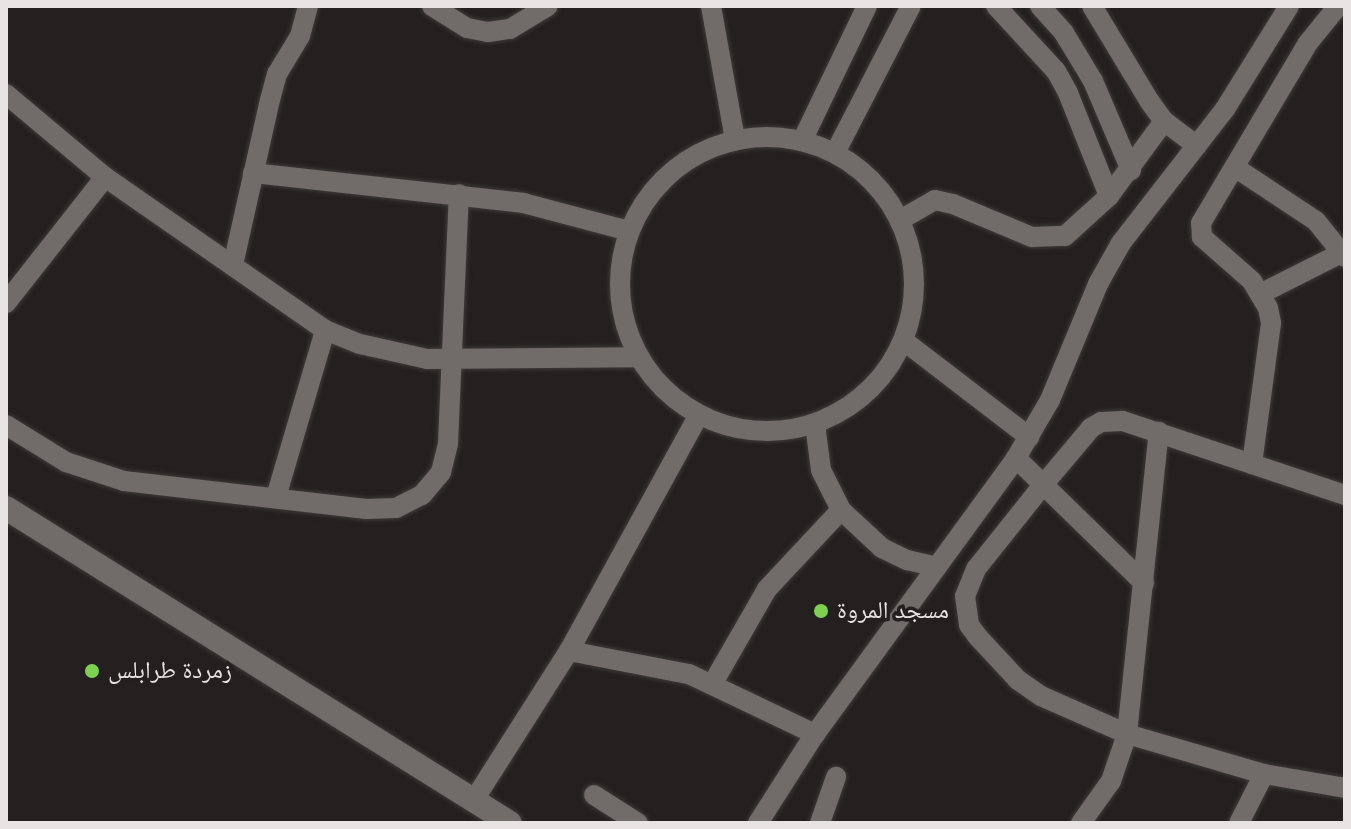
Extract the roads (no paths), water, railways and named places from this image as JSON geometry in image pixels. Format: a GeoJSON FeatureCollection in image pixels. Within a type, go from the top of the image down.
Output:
{"type":"FeatureCollection","features":[{"type":"Feature","properties":{"kind":"main road"},"geometry":{"type":"LineString","coordinates":[[6,508],[510,823]]}},
{"type":"Feature","properties":{"kind":"street"},"geometry":{"type":"LineString","coordinates":[[233,265],[277,74],[300,36],[308,6]]}},
{"type":"Feature","properties":{"kind":"street"},"geometry":{"type":"LineString","coordinates":[[432,6],[467,28],[488,32],[510,29],[548,6]]}},
{"type":"Feature","properties":{"kind":"street"},"geometry":{"type":"LineString","coordinates":[[711,6],[735,140]]}},
{"type":"Feature","properties":{"kind":"street"},"geometry":{"type":"LineString","coordinates":[[802,141],[867,6]]}},
{"type":"Feature","properties":{"kind":"street"},"geometry":{"type":"LineString","coordinates":[[835,153],[911,6]]}},
{"type":"Feature","properties":{"kind":"street"},"geometry":{"type":"LineString","coordinates":[[996,6],[1056,71],[1068,93],[1109,196]]}},
{"type":"Feature","properties":{"kind":"street"},"geometry":{"type":"LineString","coordinates":[[1040,6],[1064,33],[1093,81],[1131,170]]}},
{"type":"Feature","properties":{"kind":"street"},"geometry":{"type":"LineString","coordinates":[[1092,6],[1164,121],[1197,146]]}},
{"type":"Feature","properties":{"kind":"street"},"geometry":{"type":"LineString","coordinates":[[758,823],[815,734],[934,566],[1016,458],[1050,400],[1109,263],[1139,217],[1225,109],[1289,6]]}},
{"type":"Feature","properties":{"kind":"street"},"geometry":{"type":"LineString","coordinates":[[1252,464],[1271,323],[1262,293],[1202,237],[1200,230],[1204,216],[1236,168],[1308,43],[1338,6]]}},
{"type":"Feature","properties":{"kind":"street"},"geometry":{"type":"LineString","coordinates":[[1068,93],[1093,81]]}},
{"type":"Feature","properties":{"kind":"street"},"geometry":{"type":"LineString","coordinates":[[6,94],[105,177],[325,330],[392,353],[450,359],[638,357]]}},
{"type":"Feature","properties":{"kind":"street"},"geometry":{"type":"LineString","coordinates":[[900,220],[927,201],[942,201],[1032,237],[1048,239],[1065,236],[1080,226],[1109,196],[1164,121]]}},
{"type":"Feature","properties":{"kind":"street"},"geometry":{"type":"LineString","coordinates":[[780,137],[802,141],[835,153],[873,181],[900,220],[914,268],[911,317],[904,341],[889,368],[868,392],[843,411],[815,424],[786,431],[756,431],[727,426],[699,415],[654,380],[638,357],[625,327],[619,295],[620,262],[629,231],[642,205],[682,163],[707,149],[735,140],[780,137]]}},
{"type":"Feature","properties":{"kind":"street"},"geometry":{"type":"LineString","coordinates":[[1236,168],[1305,212],[1344,253],[1262,293]]}},
{"type":"Feature","properties":{"kind":"street"},"geometry":{"type":"LineString","coordinates":[[253,173],[459,194],[560,210],[629,231]]}},
{"type":"Feature","properties":{"kind":"street"},"geometry":{"type":"LineString","coordinates":[[6,303],[105,177]]}},
{"type":"Feature","properties":{"kind":"street"},"geometry":{"type":"LineString","coordinates":[[6,425],[66,462],[124,481],[366,509],[396,508],[422,495],[441,472],[448,443],[459,194]]}},
{"type":"Feature","properties":{"kind":"street"},"geometry":{"type":"LineString","coordinates":[[276,497],[325,330]]}},
{"type":"Feature","properties":{"kind":"street"},"geometry":{"type":"LineString","coordinates":[[904,341],[1029,437]]}},
{"type":"Feature","properties":{"kind":"street"},"geometry":{"type":"LineString","coordinates":[[474,800],[569,651],[699,415]]}},
{"type":"Feature","properties":{"kind":"street"},"geometry":{"type":"LineString","coordinates":[[1345,495],[1159,432],[1122,421],[1101,422],[1091,428],[1043,485],[968,582],[965,596],[969,625],[1029,689],[1127,734],[1264,774],[1345,788]]}},
{"type":"Feature","properties":{"kind":"street"},"geometry":{"type":"LineString","coordinates":[[815,424],[821,470],[841,510],[882,548],[907,560],[934,566]]}},
{"type":"Feature","properties":{"kind":"street"},"geometry":{"type":"LineString","coordinates":[[1081,823],[1111,781],[1127,734],[1159,432]]}},
{"type":"Feature","properties":{"kind":"street"},"geometry":{"type":"LineString","coordinates":[[1016,458],[1144,583]]}},
{"type":"Feature","properties":{"kind":"street"},"geometry":{"type":"LineString","coordinates":[[713,683],[767,589],[841,510]]}},
{"type":"Feature","properties":{"kind":"street"},"geometry":{"type":"LineString","coordinates":[[569,651],[664,667],[713,683],[815,734]]}},
{"type":"Feature","properties":{"kind":"street"},"geometry":{"type":"LineString","coordinates":[[1239,823],[1264,774]]}},
{"type":"Feature","properties":{"kind":"street"},"geometry":{"type":"LineString","coordinates":[[820,823],[836,777]]}},
{"type":"Feature","properties":{"kind":"street"},"geometry":{"type":"LineString","coordinates":[[594,795],[638,823]]}},
{"type":"Feature","properties":{"kind":"place","name":"مسجد المروة"},"geometry":{"type":"Point","coordinates":[821,611]}},
{"type":"Feature","properties":{"kind":"place","name":"زمردة طرابلس"},"geometry":{"type":"Point","coordinates":[92,671]}}]}
